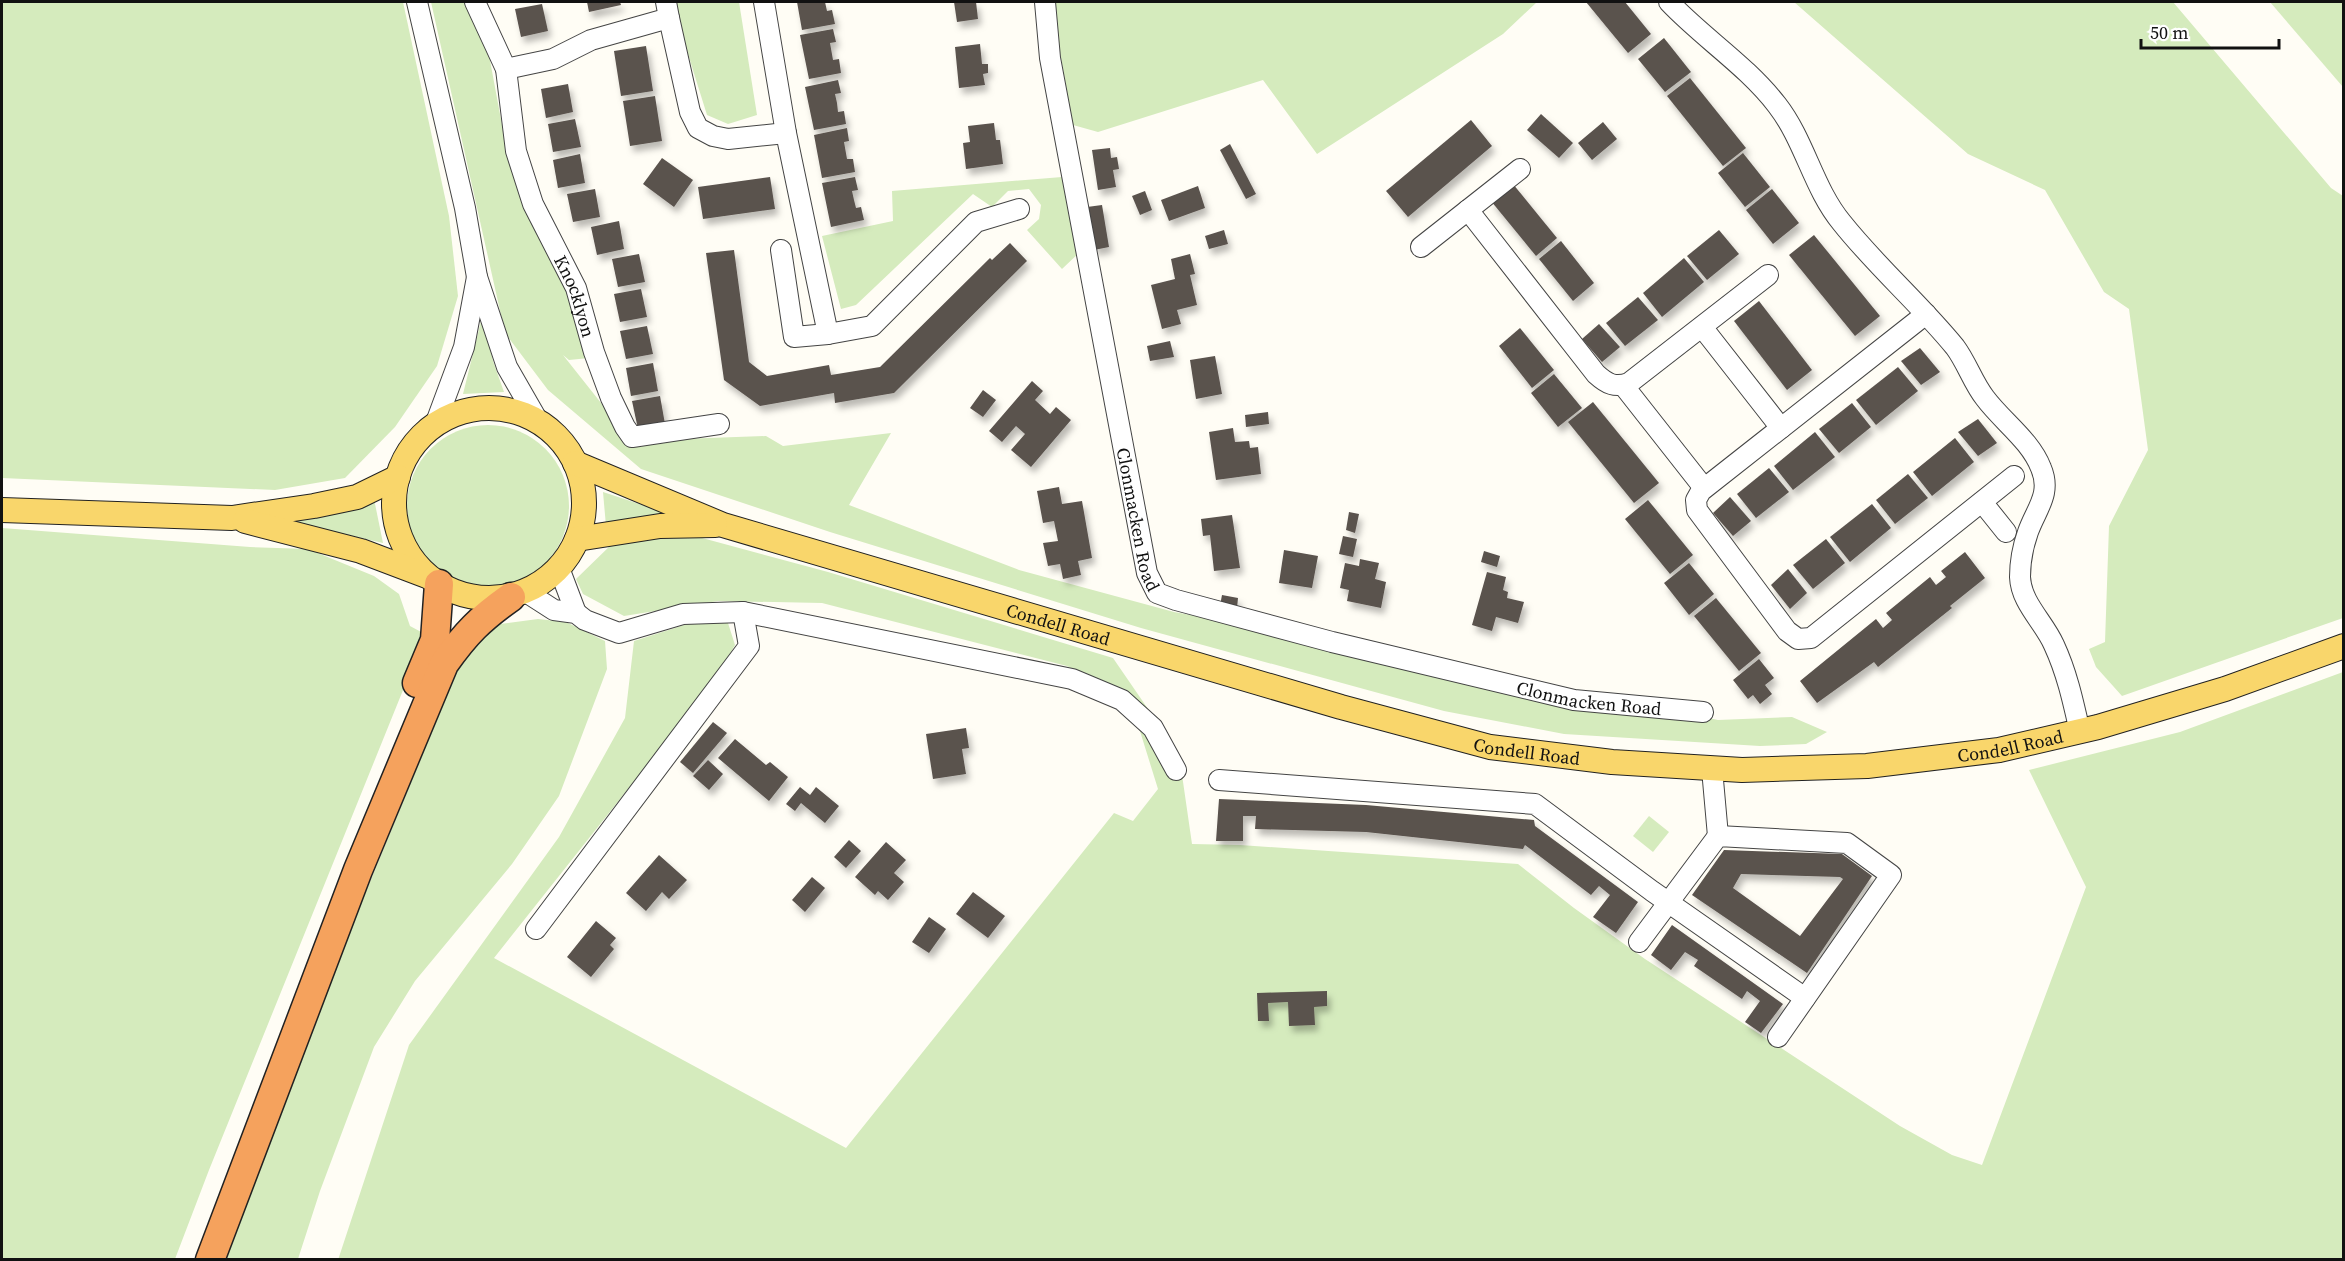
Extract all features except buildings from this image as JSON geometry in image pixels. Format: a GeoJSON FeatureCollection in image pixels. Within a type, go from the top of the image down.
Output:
{"type":"FeatureCollection","features":[{"type":"Feature","properties":{"kind":"highway"},"geometry":{"type":"LineString","coordinates":[[189,1260],[291,990],[435,640],[434,580]]}},
{"type":"Feature","properties":{"kind":"highway"},"geometry":{"type":"LineString","coordinates":[[210,1260],[357,870],[444,664],[464,636],[486,615],[519,594]]}},
{"type":"Feature","properties":{"kind":"main road"},"geometry":{"type":"LineString","coordinates":[[232,518],[361,551],[472,596],[519,594],[544,582],[559,568],[577,538],[583,514],[583,488],[575,463],[566,447],[538,421],[518,412],[497,408],[475,409],[454,414],[435,425],[419,439],[406,457],[398,477],[394,499],[396,521],[402,542],[414,561],[434,580]]}},
{"type":"Feature","properties":{"kind":"main road"},"geometry":{"type":"LineString","coordinates":[[575,463],[723,525]]}},
{"type":"Feature","properties":{"kind":"main road"},"geometry":{"type":"LineString","coordinates":[[2,510],[232,518],[357,497],[398,477]]}},
{"type":"Feature","properties":{"kind":"main road"},"geometry":{"type":"LineString","coordinates":[[577,538],[660,526],[723,525]]}},
{"type":"Feature","properties":{"kind":"main road","name":"Condell Road"},"geometry":{"type":"LineString","coordinates":[[723,525],[1341,707],[1490,747],[1612,762],[1742,770],[1867,766],[1999,750],[2080,732],[2225,689],[2343,646]]}},
{"type":"Feature","properties":{"kind":"street"},"geometry":{"type":"LineString","coordinates":[[417,2],[465,208],[477,277],[507,367],[538,421]]}},
{"type":"Feature","properties":{"kind":"street","name":"Knocklyon"},"geometry":{"type":"LineString","coordinates":[[475,2],[506,69],[516,151],[533,204],[576,288],[594,352],[611,398],[625,427],[632,437],[719,424]]}},
{"type":"Feature","properties":{"kind":"street"},"geometry":{"type":"LineString","coordinates":[[764,2],[786,133],[828,334]]}},
{"type":"Feature","properties":{"kind":"street","name":"Clonmacken Road"},"geometry":{"type":"LineString","coordinates":[[1045,2],[1050,58],[1147,573],[1157,592],[1176,600],[1332,642],[1574,700],[1703,712]]}},
{"type":"Feature","properties":{"kind":"street"},"geometry":{"type":"LineString","coordinates":[[1669,2],[1746,71],[1777,105],[1798,138],[1825,201],[1842,224],[1958,350],[1983,397],[2031,449],[2045,479],[2045,497],[2028,531],[2022,555],[2020,578],[2025,597],[2053,642],[2068,677],[2080,732]]}},
{"type":"Feature","properties":{"kind":"street"},"geometry":{"type":"LineString","coordinates":[[506,69],[553,59],[591,40],[667,10],[690,112],[698,128],[712,136],[728,139],[786,133]]}},
{"type":"Feature","properties":{"kind":"street"},"geometry":{"type":"LineString","coordinates":[[1421,247],[1520,169]]}},
{"type":"Feature","properties":{"kind":"street"},"geometry":{"type":"LineString","coordinates":[[781,250],[794,337],[828,334],[872,326],[976,222],[1019,209]]}},
{"type":"Feature","properties":{"kind":"street"},"geometry":{"type":"LineString","coordinates":[[1468,210],[1596,374],[1616,386],[1628,384],[1768,275]]}},
{"type":"Feature","properties":{"kind":"street"},"geometry":{"type":"LineString","coordinates":[[435,425],[465,347],[477,277]]}},
{"type":"Feature","properties":{"kind":"street"},"geometry":{"type":"LineString","coordinates":[[1926,314],[1704,488],[1696,500],[1698,510],[1787,631],[1798,639],[1811,638],[1819,634],[2014,476]]}},
{"type":"Feature","properties":{"kind":"street"},"geometry":{"type":"LineString","coordinates":[[1702,327],[1781,428]]}},
{"type":"Feature","properties":{"kind":"street"},"geometry":{"type":"LineString","coordinates":[[1623,385],[1704,488]]}},
{"type":"Feature","properties":{"kind":"street"},"geometry":{"type":"LineString","coordinates":[[1982,502],[2006,532]]}},
{"type":"Feature","properties":{"kind":"street"},"geometry":{"type":"LineString","coordinates":[[559,568],[576,613],[585,620],[619,633],[683,614],[743,612],[1072,679],[1122,700],[1153,728],[1176,770]]}},
{"type":"Feature","properties":{"kind":"street"},"geometry":{"type":"LineString","coordinates":[[519,594],[559,613],[576,613]]}},
{"type":"Feature","properties":{"kind":"street"},"geometry":{"type":"LineString","coordinates":[[536,929],[749,646],[743,612]]}},
{"type":"Feature","properties":{"kind":"street"},"geometry":{"type":"LineString","coordinates":[[1639,942],[1718,836],[1712,769]]}},
{"type":"Feature","properties":{"kind":"street"},"geometry":{"type":"LineString","coordinates":[[1219,780],[1535,804],[1668,902],[1805,998]]}},
{"type":"Feature","properties":{"kind":"street"},"geometry":{"type":"LineString","coordinates":[[1718,836],[1847,843],[1891,874],[1778,1037]]}},
{"type":"Feature","properties":{"kind":"green space"},"geometry":{"type":"Polygon","coordinates":[[[2,2],[403,2],[449,216],[458,296],[437,366],[395,427],[345,478],[275,490],[2,478],[2,2]]]}},
{"type":"Feature","properties":{"kind":"green space"},"geometry":{"type":"Polygon","coordinates":[[[431,2],[466,2],[489,55],[505,141],[532,224],[570,290],[589,358],[569,360],[563,355],[605,408],[625,441],[766,436],[783,446],[891,433],[849,505],[1019,570],[1174,612],[1429,658],[1718,720],[1792,717],[1827,732],[1806,744],[1760,746],[1564,734],[1444,711],[1141,628],[830,532],[641,469],[548,390],[505,333],[431,2]]]}},
{"type":"Feature","properties":{"kind":"green space"},"geometry":{"type":"Polygon","coordinates":[[[676,2],[739,2],[757,115],[728,124],[707,115],[678,22],[676,2]]]}},
{"type":"Feature","properties":{"kind":"green space"},"geometry":{"type":"Polygon","coordinates":[[[1051,2],[1537,2],[1503,34],[1317,154],[1263,80],[1098,132],[1073,125],[1051,2]]]}},
{"type":"Feature","properties":{"kind":"green space"},"geometry":{"type":"Polygon","coordinates":[[[1794,2],[2173,2],[2331,188],[2343,196],[2343,618],[2122,696],[2096,667],[2089,649],[2105,642],[2109,526],[2148,450],[2129,309],[2104,292],[2045,190],[1968,154],[1794,2]]]}},
{"type":"Feature","properties":{"kind":"green space"},"geometry":{"type":"Polygon","coordinates":[[[2270,2],[2343,2],[2343,87],[2270,2]]]}},
{"type":"Feature","properties":{"kind":"green space"},"geometry":{"type":"Polygon","coordinates":[[[1062,177],[1081,251],[1062,269],[1027,230],[1039,219],[1041,205],[1029,189],[1008,191],[992,207],[973,194],[856,305],[841,309],[822,236],[893,221],[892,191],[1062,177]]]}},
{"type":"Feature","properties":{"kind":"green space"},"geometry":{"type":"Polygon","coordinates":[[[483,313],[493,361],[504,392],[463,394],[483,313]]]}},
{"type":"Feature","properties":{"kind":"green space"},"geometry":{"type":"Polygon","coordinates":[[[488,425],[519,431],[545,449],[563,475],[569,506],[563,537],[545,563],[519,581],[488,587],[457,581],[431,563],[413,537],[407,506],[413,475],[431,449],[457,431],[488,425]]]}},
{"type":"Feature","properties":{"kind":"green space"},"geometry":{"type":"Polygon","coordinates":[[[603,492],[670,514],[606,526],[603,492]]]}},
{"type":"Feature","properties":{"kind":"green space"},"geometry":{"type":"Polygon","coordinates":[[[374,499],[383,543],[282,520],[374,499]]]}},
{"type":"Feature","properties":{"kind":"green space"},"geometry":{"type":"Polygon","coordinates":[[[2,528],[250,547],[308,549],[374,576],[399,594],[410,626],[423,633],[416,658],[175,1259],[2,1259],[2,528]]]}},
{"type":"Feature","properties":{"kind":"green space"},"geometry":{"type":"Polygon","coordinates":[[[669,529],[828,572],[1113,658],[1179,754],[1192,844],[1240,845],[1518,864],[1645,959],[1900,1126],[1952,1155],[1982,1165],[2086,887],[2029,770],[2180,732],[2343,672],[2343,1259],[338,1260],[409,1045],[559,837],[625,718],[634,641],[700,620],[728,623],[735,645],[716,678],[494,958],[846,1148],[1114,813],[1133,821],[1158,789],[1130,699],[1067,666],[822,603],[718,601],[624,616],[583,594],[576,579],[614,542],[669,529]]]}},
{"type":"Feature","properties":{"kind":"green space"},"geometry":{"type":"Polygon","coordinates":[[[538,619],[566,622],[605,641],[607,669],[559,796],[512,864],[415,981],[374,1047],[320,1191],[298,1259],[222,1260],[273,1117],[466,649],[492,625],[538,619]]]}},
{"type":"Feature","properties":{"kind":"green space"},"geometry":{"type":"Polygon","coordinates":[[[1649,816],[1669,832],[1653,852],[1633,836],[1649,816]]]}}]}
